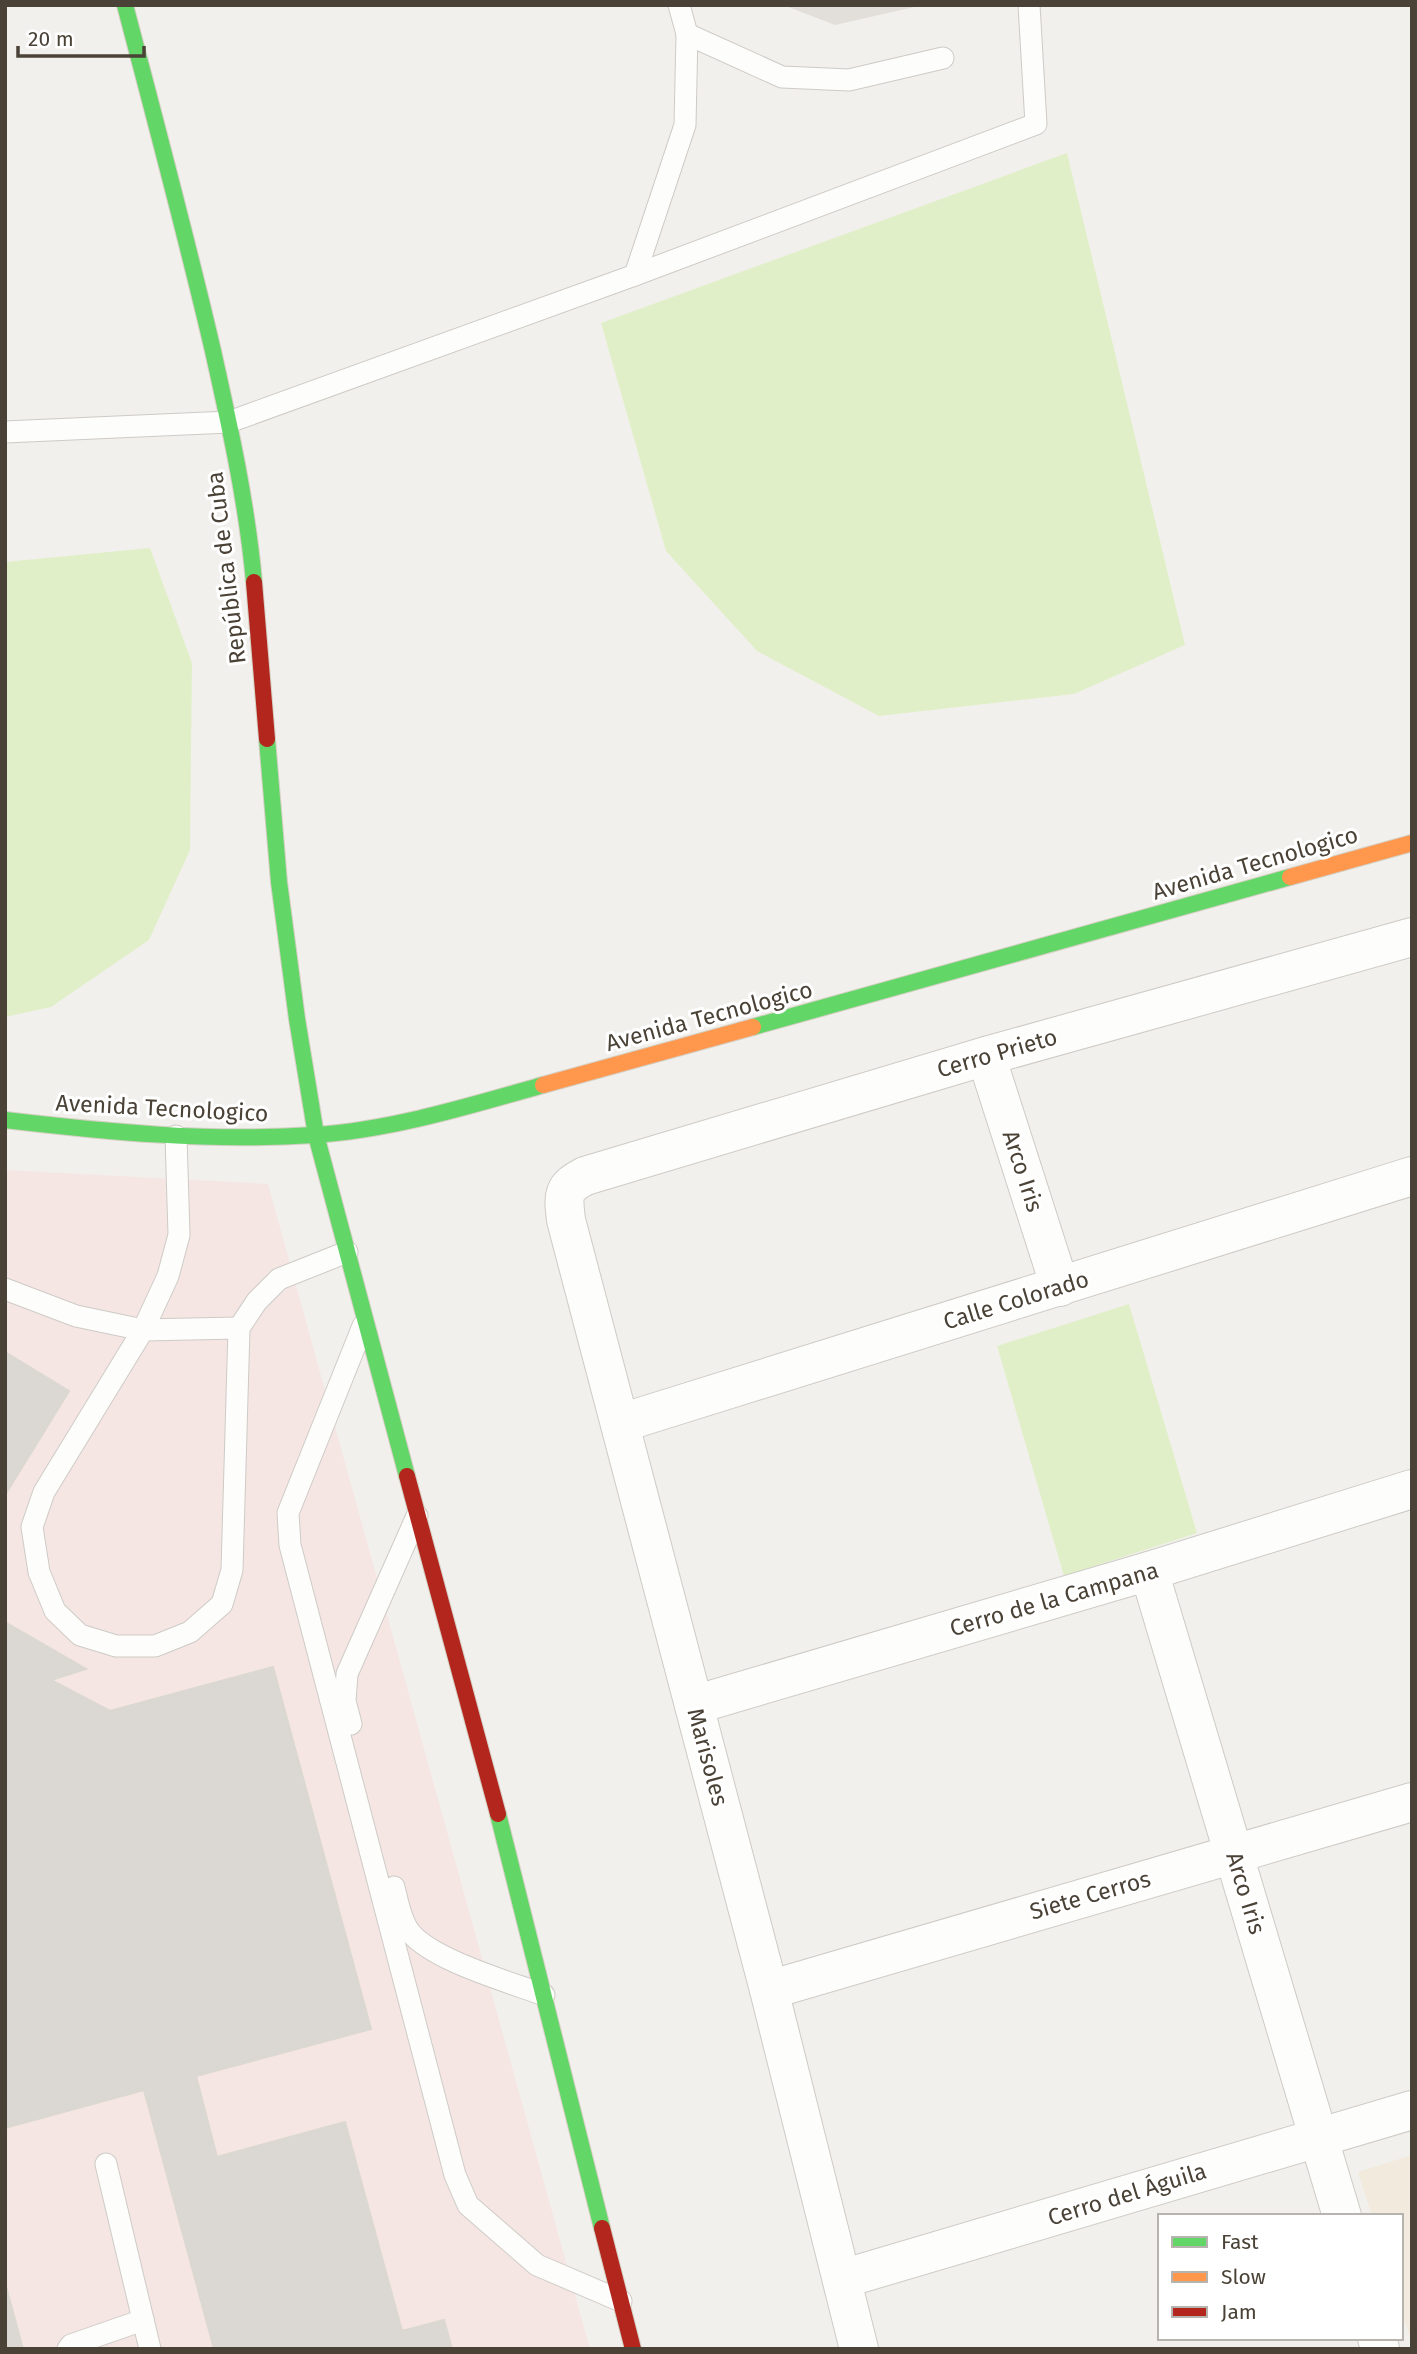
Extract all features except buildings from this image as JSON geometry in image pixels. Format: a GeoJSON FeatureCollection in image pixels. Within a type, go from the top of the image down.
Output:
{"type":"FeatureCollection","features":[{"type":"Feature","properties":{"kind":"street","name":"República de Cuba"},"geometry":{"type":"LineString","coordinates":[[125,5],[190,251],[229,422],[251,548],[279,882],[316,1135],[544,1995],[633,2349]]}},
{"type":"Feature","properties":{"kind":"street","name":"Avenida Tecnologico"},"geometry":{"type":"LineString","coordinates":[[5,1121],[112,1133],[226,1138],[316,1135],[389,1124],[457,1109],[1412,843]]}},
{"type":"Feature","properties":{"kind":"street","name":"Cerro Prieto"},"geometry":{"type":"LineString","coordinates":[[585,1176],[986,1056],[1412,937]]}},
{"type":"Feature","properties":{"kind":"street","name":"Arco Iris"},"geometry":{"type":"LineString","coordinates":[[986,1056],[1060,1287]]}},
{"type":"Feature","properties":{"kind":"street","name":"Marisoles"},"geometry":{"type":"LineString","coordinates":[[585,1176],[571,1183],[565,1193],[566,1220],[769,1990],[859,2349]]}},
{"type":"Feature","properties":{"kind":"street","name":"Calle Colorado"},"geometry":{"type":"LineString","coordinates":[[621,1423],[1412,1176]]}},
{"type":"Feature","properties":{"kind":"street","name":"Cerro de la Campana"},"geometry":{"type":"LineString","coordinates":[[694,1705],[1149,1572],[1412,1489]]}},
{"type":"Feature","properties":{"kind":"street","name":"Arco Iris"},"geometry":{"type":"LineString","coordinates":[[1149,1572],[1341,2214]]}},
{"type":"Feature","properties":{"kind":"street","name":"Siete Cerros"},"geometry":{"type":"LineString","coordinates":[[769,1990],[1412,1802]]}},
{"type":"Feature","properties":{"kind":"street","name":"Cerro del Águila"},"geometry":{"type":"LineString","coordinates":[[842,2279],[1412,2110]]}},
{"type":"Feature","properties":{"kind":"lane"},"geometry":{"type":"LineString","coordinates":[[635,275],[685,125],[687,34],[680,5]]}},
{"type":"Feature","properties":{"kind":"lane"},"geometry":{"type":"LineString","coordinates":[[5,432],[229,422],[635,275],[1036,124],[1029,5]]}},
{"type":"Feature","properties":{"kind":"lane"},"geometry":{"type":"LineString","coordinates":[[687,34],[782,78],[849,80],[943,58]]}},
{"type":"Feature","properties":{"kind":"lane"},"geometry":{"type":"LineString","coordinates":[[176,1136],[179,1235],[168,1276],[143,1330],[44,1492],[32,1527],[38,1572],[55,1611],[80,1635],[116,1646],[155,1646],[190,1632],[222,1604],[232,1570],[239,1328],[257,1301],[279,1279],[347,1252]]}},
{"type":"Feature","properties":{"kind":"lane"},"geometry":{"type":"LineString","coordinates":[[5,1289],[76,1316],[143,1330],[239,1328]]}},
{"type":"Feature","properties":{"kind":"lane"},"geometry":{"type":"LineString","coordinates":[[366,1320],[288,1513],[290,1545],[455,2175],[468,2205],[537,2265],[621,2301]]}},
{"type":"Feature","properties":{"kind":"lane"},"geometry":{"type":"LineString","coordinates":[[418,1514],[347,1674],[345,1701],[357,1748],[399,1907],[408,1930],[424,1945],[450,1960],[544,1995]]}},
{"type":"Feature","properties":{"kind":"lane"},"geometry":{"type":"LineString","coordinates":[[106,2164],[150,2349]]}},
{"type":"Feature","properties":{"kind":"lane"},"geometry":{"type":"LineString","coordinates":[[68,2349],[71,2345],[143,2320]]}},
{"type":"Feature","properties":{"kind":"shaded area"},"geometry":{"type":"Polygon","coordinates":[[[783,5],[923,5],[835,25],[783,5]]]}},
{"type":"Feature","properties":{"kind":"shaded area"},"geometry":{"type":"Polygon","coordinates":[[[5,1170],[268,1184],[590,2349],[5,2349],[5,1170]]]}},
{"type":"Feature","properties":{"kind":"shaded area"},"geometry":{"type":"Polygon","coordinates":[[[1412,2155],[1412,2343],[1403,2316],[1403,2214],[1371,2214],[1358,2172],[1412,2155]]]}},
{"type":"Feature","properties":{"kind":"green space"},"geometry":{"type":"Polygon","coordinates":[[[1067,153],[1185,645],[1074,694],[879,716],[757,651],[666,551],[601,323],[1067,153]]]}},
{"type":"Feature","properties":{"kind":"green space"},"geometry":{"type":"Polygon","coordinates":[[[150,548],[192,663],[190,850],[149,940],[51,1007],[5,1017],[5,562],[150,548]]]}},
{"type":"Feature","properties":{"kind":"green space"},"geometry":{"type":"Polygon","coordinates":[[[1129,1304],[1197,1533],[1064,1576],[997,1346],[1129,1304]]]}},
{"type":"Feature","properties":{"kind":"traffic: fast"},"geometry":{"type":"LineString","coordinates":[[125,5],[213,351],[232,437],[254,582]]}},
{"type":"Feature","properties":{"kind":"traffic: fast"},"geometry":{"type":"LineString","coordinates":[[267,739],[279,882],[316,1135],[407,1476]]}},
{"type":"Feature","properties":{"kind":"traffic: fast"},"geometry":{"type":"LineString","coordinates":[[753,1027],[1290,877]]}},
{"type":"Feature","properties":{"kind":"traffic: fast"},"geometry":{"type":"LineString","coordinates":[[5,1120],[159,1135],[314,1135],[401,1123],[543,1085]]}},
{"type":"Feature","properties":{"kind":"traffic: fast"},"geometry":{"type":"LineString","coordinates":[[498,1814],[602,2228]]}},
{"type":"Feature","properties":{"kind":"traffic: slow"},"geometry":{"type":"LineString","coordinates":[[1290,877],[1412,843]]}},
{"type":"Feature","properties":{"kind":"traffic: slow"},"geometry":{"type":"LineString","coordinates":[[543,1085],[753,1027]]}},
{"type":"Feature","properties":{"kind":"traffic: jam"},"geometry":{"type":"LineString","coordinates":[[254,582],[267,739]]}},
{"type":"Feature","properties":{"kind":"traffic: jam"},"geometry":{"type":"LineString","coordinates":[[407,1476],[498,1814]]}},
{"type":"Feature","properties":{"kind":"traffic: jam"},"geometry":{"type":"LineString","coordinates":[[602,2228],[633,2349]]}}]}
